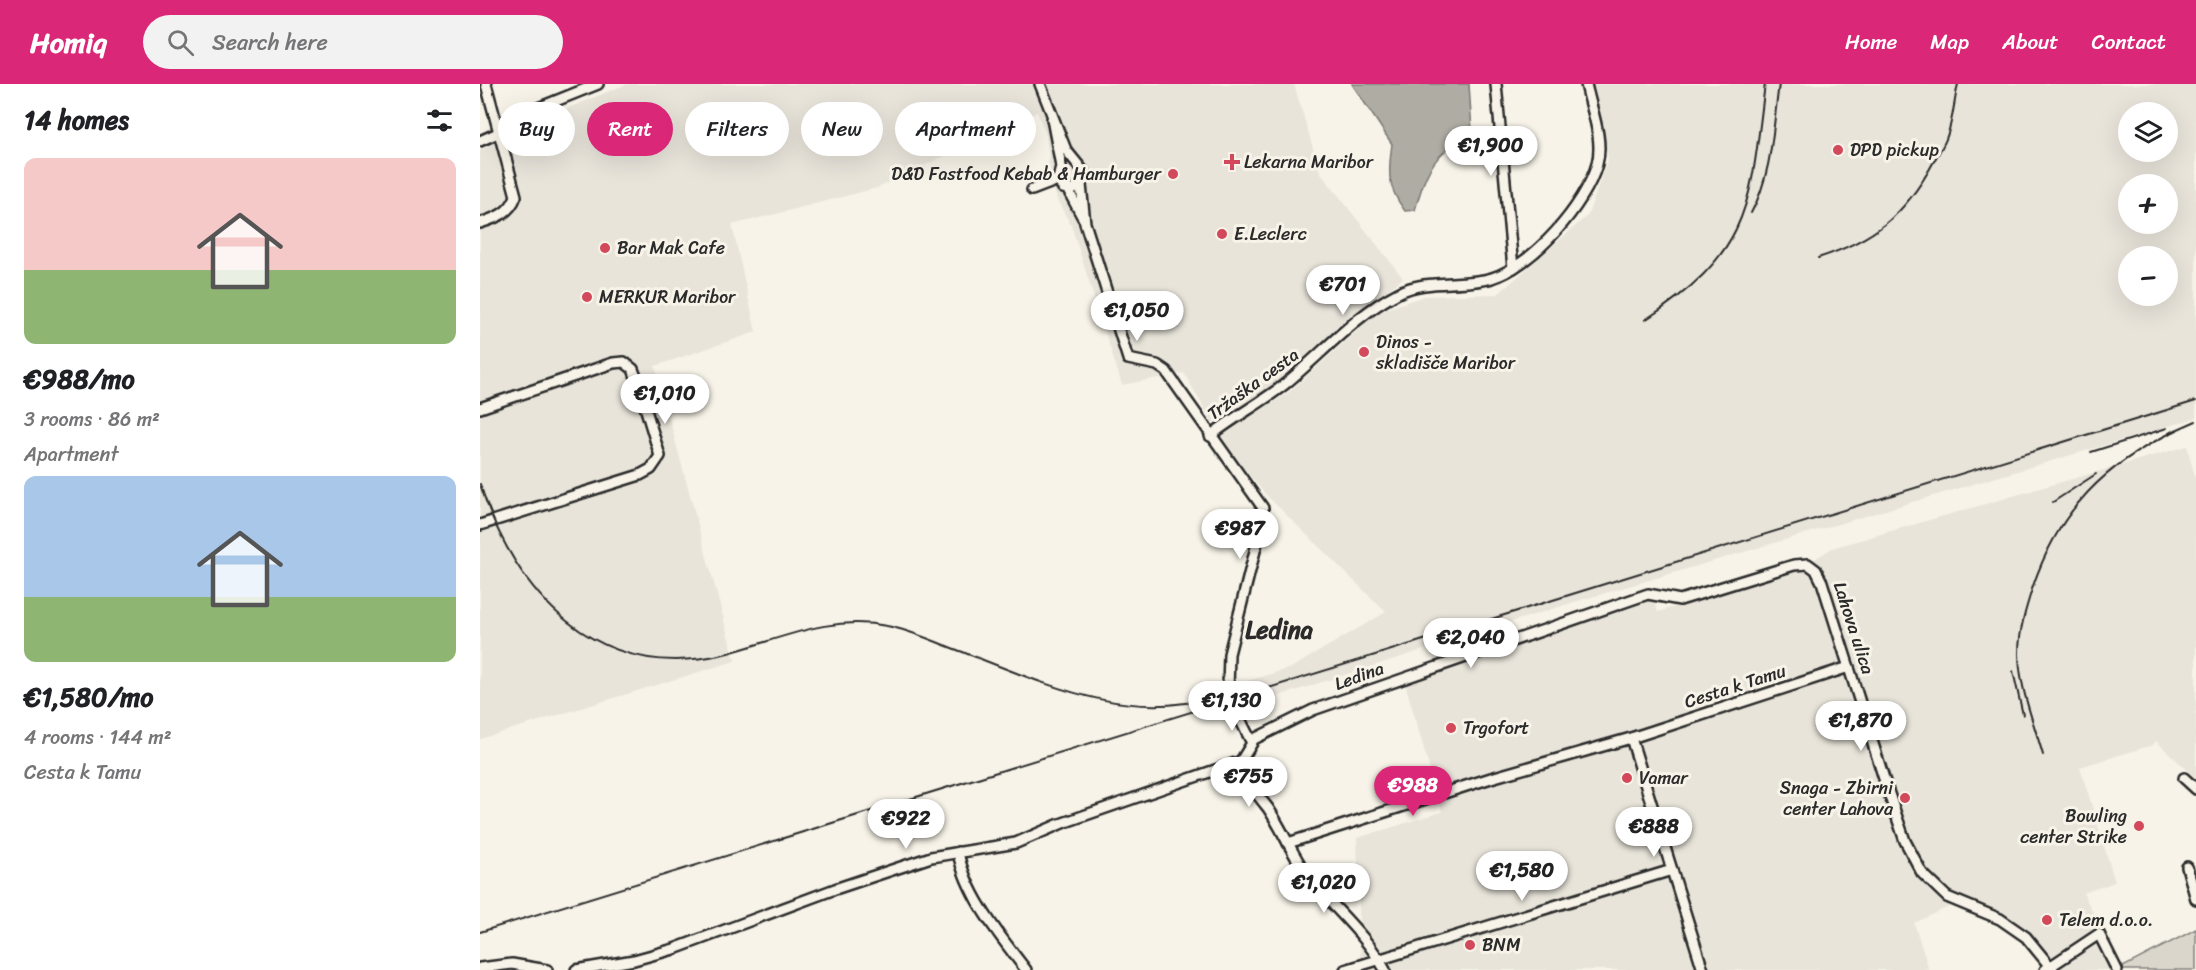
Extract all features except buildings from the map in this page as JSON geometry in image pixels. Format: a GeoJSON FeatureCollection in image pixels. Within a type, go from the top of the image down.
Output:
{"type":"FeatureCollection","features":[{"type":"Feature","properties":{"kind":"street"},"geometry":{"type":"LineString","coordinates":[[486,84],[498,125]]}},
{"type":"Feature","properties":{"kind":"street"},"geometry":{"type":"LineString","coordinates":[[558,102],[598,84]]}},
{"type":"Feature","properties":{"kind":"street"},"geometry":{"type":"LineString","coordinates":[[1040,84],[1052,119],[1061,166],[1058,180]]}},
{"type":"Feature","properties":{"kind":"street"},"geometry":{"type":"LineString","coordinates":[[1496,84],[1512,268]]}},
{"type":"Feature","properties":{"kind":"street","name":"Tržaška cesta"},"geometry":{"type":"LineString","coordinates":[[1085,223],[1128,359],[1157,365],[1166,371],[1210,436],[1277,391],[1372,309],[1400,292],[1438,284],[1476,282],[1494,278],[1512,268],[1560,227],[1574,208],[1597,165],[1598,139],[1586,84]]}},
{"type":"Feature","properties":{"kind":"street"},"geometry":{"type":"LineString","coordinates":[[1052,119],[1075,163],[1084,172],[1081,185],[1085,223]]}},
{"type":"Feature","properties":{"kind":"street"},"geometry":{"type":"LineString","coordinates":[[480,141],[498,129]]}},
{"type":"Feature","properties":{"kind":"street"},"geometry":{"type":"LineString","coordinates":[[480,223],[498,217],[512,207],[516,196],[506,156]]}},
{"type":"Feature","properties":{"kind":"street"},"geometry":{"type":"LineString","coordinates":[[1061,166],[1075,163]]}},
{"type":"Feature","properties":{"kind":"street"},"geometry":{"type":"LineString","coordinates":[[1058,180],[1068,190],[1085,223]]}},
{"type":"Feature","properties":{"kind":"street"},"geometry":{"type":"LineString","coordinates":[[1032,190],[1058,180]]}},
{"type":"Feature","properties":{"kind":"street"},"geometry":{"type":"LineString","coordinates":[[1068,190],[1081,185]]}},
{"type":"Feature","properties":{"kind":"street"},"geometry":{"type":"LineString","coordinates":[[480,408],[613,363],[624,362],[633,369],[660,456],[651,469],[640,475],[480,525]]}},
{"type":"Feature","properties":{"kind":"street"},"geometry":{"type":"LineString","coordinates":[[1210,436],[1258,498],[1264,514],[1229,654],[1228,688]]}},
{"type":"Feature","properties":{"kind":"street","name":"Lahova ulica"},"geometry":{"type":"LineString","coordinates":[[1686,599],[1794,565],[1808,564],[1816,570],[1822,582],[1905,841],[1922,873],[1947,897],[2000,919],[2026,937],[2049,969]]}},
{"type":"Feature","properties":{"kind":"street","name":"Ledina"},"geometry":{"type":"LineString","coordinates":[[1252,740],[1313,710],[1648,594],[1673,600],[1686,599]]}},
{"type":"Feature","properties":{"kind":"street","name":"Cesta k Tamu"},"geometry":{"type":"LineString","coordinates":[[1287,843],[1491,778],[1631,738],[1849,667]]}},
{"type":"Feature","properties":{"kind":"street"},"geometry":{"type":"LineString","coordinates":[[576,970],[634,960],[674,949],[895,868],[958,852],[1016,843],[1071,820],[1241,760],[1250,750],[1252,740],[1236,711]]}},
{"type":"Feature","properties":{"kind":"street"},"geometry":{"type":"LineString","coordinates":[[1631,738],[1703,970]]}},
{"type":"Feature","properties":{"kind":"street"},"geometry":{"type":"LineString","coordinates":[[1241,760],[1245,778],[1268,809],[1308,876],[1385,970]]}},
{"type":"Feature","properties":{"kind":"street"},"geometry":{"type":"LineString","coordinates":[[2184,778],[2196,789]]}},
{"type":"Feature","properties":{"kind":"street"},"geometry":{"type":"LineString","coordinates":[[958,852],[967,880],[983,908],[1026,970]]}},
{"type":"Feature","properties":{"kind":"street"},"geometry":{"type":"LineString","coordinates":[[2187,867],[2196,899]]}},
{"type":"Feature","properties":{"kind":"street"},"geometry":{"type":"LineString","coordinates":[[1345,970],[1672,870]]}},
{"type":"Feature","properties":{"kind":"street"},"geometry":{"type":"LineString","coordinates":[[2049,969],[2099,934],[2115,967]]}},
{"type":"Feature","properties":{"kind":"street"},"geometry":{"type":"LineString","coordinates":[[480,968],[512,964],[547,970]]}},
{"type":"Feature","properties":{"kind":"shaded area"},"geometry":{"type":"Polygon","coordinates":[[[627,84],[1294,84],[1320,172],[1403,278],[1266,390],[1212,422],[1184,373],[1122,385],[1071,225],[1058,202],[1047,169],[1049,159],[1046,136],[1036,112],[1036,102],[895,102],[895,156],[944,156],[877,188],[732,225],[756,332],[655,366],[735,661],[480,739],[480,151],[498,140],[498,156],[575,156],[575,105],[627,84]]]}},
{"type":"Feature","properties":{"kind":"shaded area"},"geometry":{"type":"Polygon","coordinates":[[[1352,84],[1469,84],[1472,131],[1439,157],[1426,178],[1415,210],[1405,211],[1395,194],[1390,179],[1392,144],[1352,84]]]}},
{"type":"Feature","properties":{"kind":"shaded area"},"geometry":{"type":"Polygon","coordinates":[[[1593,84],[2196,84],[2196,418],[1568,604],[1247,706],[1238,684],[1291,668],[1386,612],[1267,496],[1220,441],[1222,434],[1288,393],[1379,311],[1425,296],[1498,294],[1588,215],[1608,158],[1593,84]]]}},
{"type":"Feature","properties":{"kind":"shaded area"},"geometry":{"type":"Polygon","coordinates":[[[2187,446],[2196,481],[2196,778],[2156,741],[2153,745],[2080,767],[2115,882],[2083,893],[2118,970],[2046,970],[2026,944],[1999,924],[1951,906],[1914,923],[1929,970],[1361,970],[1357,838],[1442,812],[1405,683],[1653,599],[1658,612],[1801,568],[1832,548],[2187,446]]]}},
{"type":"Feature","properties":{"kind":"shaded area"},"geometry":{"type":"Polygon","coordinates":[[[2196,929],[2196,970],[2118,970],[2119,969],[2196,929]]]}},
{"type":"Feature","properties":{"kind":"tunnel"},"geometry":{"type":"LineString","coordinates":[[1228,688],[1236,711]]}},
{"type":"Feature","properties":{"kind":"railway"},"geometry":{"type":"LineString","coordinates":[[1645,320],[1681,295],[1707,270],[1726,246],[1740,220],[1749,193],[1755,161],[1765,84]]}},
{"type":"Feature","properties":{"kind":"railway"},"geometry":{"type":"LineString","coordinates":[[1751,213],[1768,167],[1779,84]]}},
{"type":"Feature","properties":{"kind":"railway"},"geometry":{"type":"LineString","coordinates":[[1818,258],[1872,234],[1899,211],[1911,197],[1946,139],[1958,84]]}},
{"type":"Feature","properties":{"kind":"railway"},"geometry":{"type":"LineString","coordinates":[[480,932],[2196,401]]}},
{"type":"Feature","properties":{"kind":"railway"},"geometry":{"type":"LineString","coordinates":[[2169,433],[2196,421]]}},
{"type":"Feature","properties":{"kind":"railway"},"geometry":{"type":"LineString","coordinates":[[2091,452],[2167,428]]}},
{"type":"Feature","properties":{"kind":"railway"},"geometry":{"type":"LineString","coordinates":[[2043,755],[2024,692],[2019,653],[2025,611],[2044,559],[2056,534],[2088,492],[2128,458],[2177,430]]}},
{"type":"Feature","properties":{"kind":"railway"},"geometry":{"type":"LineString","coordinates":[[2053,502],[2096,474]]}},
{"type":"Feature","properties":{"kind":"railway"},"geometry":{"type":"LineString","coordinates":[[480,484],[495,524],[515,561],[539,594],[568,622],[600,642],[637,656],[678,660],[724,654],[804,630],[845,623],[866,623],[912,633],[1047,684],[1112,702],[1145,705],[1179,704],[1213,697]]}},
{"type":"Feature","properties":{"kind":"railway"},"geometry":{"type":"LineString","coordinates":[[2013,671],[2023,715]]}},
{"type":"Feature","properties":{"kind":"place","name":"DPD pickup"},"geometry":{"type":"Point","coordinates":[1838,150]}},
{"type":"Feature","properties":{"kind":"place","name":"Lekarna Maribor"},"geometry":{"type":"Point","coordinates":[1232,162]}},
{"type":"Feature","properties":{"kind":"place","name":"D&D Fastfood Kebab & Hamburger"},"geometry":{"type":"Point","coordinates":[1173,174]}},
{"type":"Feature","properties":{"kind":"place","name":"E.Leclerc"},"geometry":{"type":"Point","coordinates":[1222,234]}},
{"type":"Feature","properties":{"kind":"place","name":"Bar Mak Cafe"},"geometry":{"type":"Point","coordinates":[605,248]}},
{"type":"Feature","properties":{"kind":"place","name":"MERKUR Maribor"},"geometry":{"type":"Point","coordinates":[587,297]}},
{"type":"Feature","properties":{"kind":"place","name":"Dinos - skladišče Maribor"},"geometry":{"type":"Point","coordinates":[1364,352]}},
{"type":"Feature","properties":{"kind":"place","name":"Trgofort"},"geometry":{"type":"Point","coordinates":[1451,728]}},
{"type":"Feature","properties":{"kind":"place","name":"Vamar"},"geometry":{"type":"Point","coordinates":[1627,778]}},
{"type":"Feature","properties":{"kind":"place","name":"Snaga - Zbirni center Lahova"},"geometry":{"type":"Point","coordinates":[1905,798]}},
{"type":"Feature","properties":{"kind":"place","name":"Bowling center Strike"},"geometry":{"type":"Point","coordinates":[2139,826]}},
{"type":"Feature","properties":{"kind":"place","name":"Telem d.o.o."},"geometry":{"type":"Point","coordinates":[2047,920]}},
{"type":"Feature","properties":{"kind":"place","name":"BNM"},"geometry":{"type":"Point","coordinates":[1470,945]}},
{"type":"Feature","properties":{"kind":"district","name":"Ledina"},"geometry":{"type":"Point","coordinates":[1279,630]}}]}
